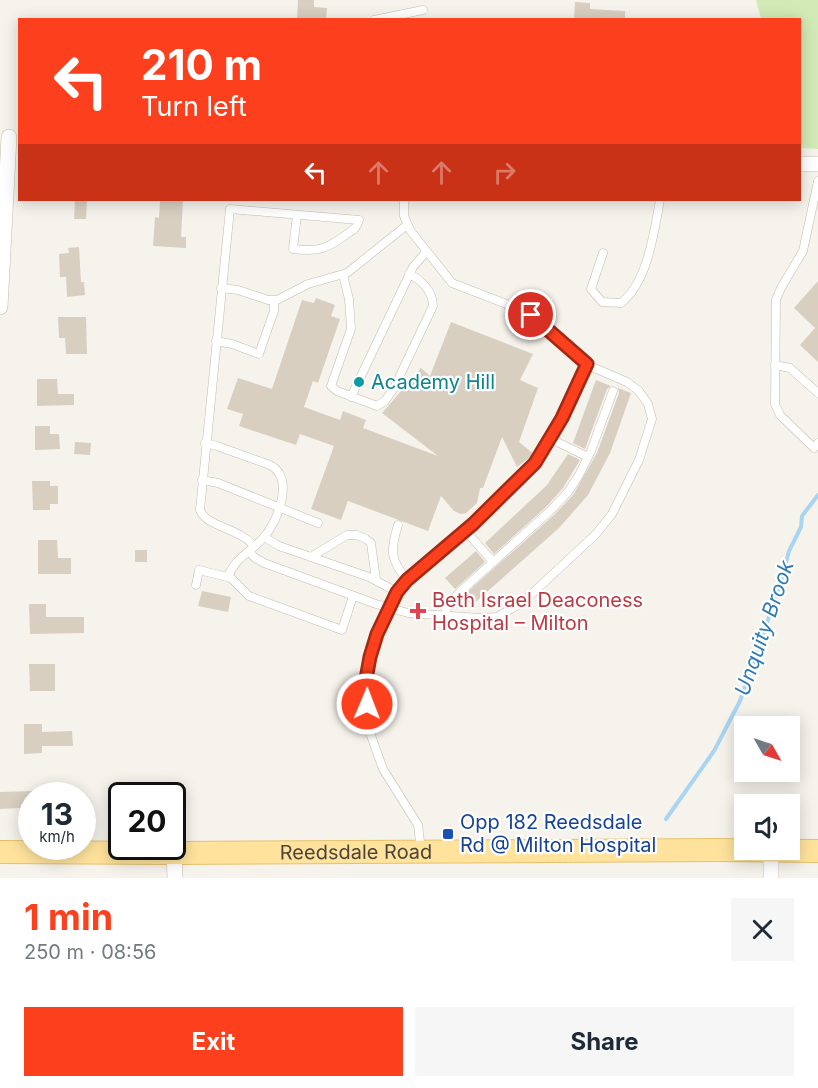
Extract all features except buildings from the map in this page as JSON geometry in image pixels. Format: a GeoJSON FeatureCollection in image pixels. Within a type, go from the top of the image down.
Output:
{"type":"FeatureCollection","features":[{"type":"Feature","properties":{"kind":"main road","name":"Reedsdale Road"},"geometry":{"type":"LineString","coordinates":[[186,853],[734,850]]}},
{"type":"Feature","properties":{"kind":"main road","name":"Reedsdale Road"},"geometry":{"type":"LineString","coordinates":[[800,851],[818,851]]}},
{"type":"Feature","properties":{"kind":"main road","name":"Reedsdale Road"},"geometry":{"type":"LineString","coordinates":[[0,852],[108,853]]}},
{"type":"Feature","properties":{"kind":"street"},"geometry":{"type":"LineString","coordinates":[[0,307],[10,138]]}},
{"type":"Feature","properties":{"kind":"street"},"geometry":{"type":"LineString","coordinates":[[801,164],[818,164]]}},
{"type":"Feature","properties":{"kind":"street"},"geometry":{"type":"LineString","coordinates":[[174,860],[175,878]]}},
{"type":"Feature","properties":{"kind":"street"},"geometry":{"type":"LineString","coordinates":[[771,860],[771,878]]}},
{"type":"Feature","properties":{"kind":"lane"},"geometry":{"type":"LineString","coordinates":[[384,18],[423,10]]}},
{"type":"Feature","properties":{"kind":"lane"},"geometry":{"type":"LineString","coordinates":[[818,181],[803,251],[776,300],[774,398],[777,410],[814,448],[818,443]]}},
{"type":"Feature","properties":{"kind":"lane"},"geometry":{"type":"LineString","coordinates":[[297,214],[293,249],[305,251],[333,245],[355,229],[359,220],[297,214],[230,209],[205,444],[200,505],[203,516],[209,521],[242,535],[252,548],[255,558],[264,563],[353,596],[418,615],[492,618],[507,612],[551,577],[607,521],[636,469],[652,419],[651,410],[642,394],[631,384],[587,364],[526,312],[452,283],[407,225],[403,210],[404,201]]}},
{"type":"Feature","properties":{"kind":"lane"},"geometry":{"type":"LineString","coordinates":[[603,253],[591,289],[602,302],[621,303],[630,296],[638,281],[653,239],[660,201]]}},
{"type":"Feature","properties":{"kind":"lane"},"geometry":{"type":"LineString","coordinates":[[221,288],[238,290],[274,301],[308,284],[343,275],[407,225]]}},
{"type":"Feature","properties":{"kind":"lane"},"geometry":{"type":"LineString","coordinates":[[351,397],[415,262],[426,252]]}},
{"type":"Feature","properties":{"kind":"lane"},"geometry":{"type":"LineString","coordinates":[[343,275],[349,299],[351,329],[331,386],[334,390],[377,406],[388,398],[433,302],[426,288],[409,274]]}},
{"type":"Feature","properties":{"kind":"lane"},"geometry":{"type":"LineString","coordinates":[[216,341],[259,354],[274,310],[274,301]]}},
{"type":"Feature","properties":{"kind":"lane"},"geometry":{"type":"LineString","coordinates":[[421,852],[418,825],[383,769],[373,746],[368,722],[366,687],[368,665],[374,642],[397,592],[407,580],[466,531],[540,457],[566,411],[587,364]]}},
{"type":"Feature","properties":{"kind":"lane"},"geometry":{"type":"LineString","coordinates":[[775,365],[790,368],[818,393]]}},
{"type":"Feature","properties":{"kind":"lane"},"geometry":{"type":"LineString","coordinates":[[444,616],[448,605],[560,502],[576,481],[588,457],[618,378]]}},
{"type":"Feature","properties":{"kind":"lane"},"geometry":{"type":"LineString","coordinates":[[551,438],[588,457]]}},
{"type":"Feature","properties":{"kind":"lane"},"geometry":{"type":"LineString","coordinates":[[205,444],[217,446],[277,469],[281,474],[283,484],[271,526],[264,537],[237,560],[228,577]]}},
{"type":"Feature","properties":{"kind":"lane"},"geometry":{"type":"LineString","coordinates":[[202,480],[218,483],[318,523]]}},
{"type":"Feature","properties":{"kind":"lane"},"geometry":{"type":"LineString","coordinates":[[398,525],[393,542],[393,557],[396,566],[407,580]]}},
{"type":"Feature","properties":{"kind":"lane"},"geometry":{"type":"LineString","coordinates":[[466,531],[493,562]]}},
{"type":"Feature","properties":{"kind":"lane"},"geometry":{"type":"LineString","coordinates":[[311,557],[347,536],[357,535],[366,538],[371,543],[376,580]]}},
{"type":"Feature","properties":{"kind":"lane"},"geometry":{"type":"LineString","coordinates":[[264,537],[279,546],[376,580],[397,592]]}},
{"type":"Feature","properties":{"kind":"lane"},"geometry":{"type":"LineString","coordinates":[[196,585],[199,570],[228,577],[253,598],[342,630],[353,596]]}},
{"type":"Feature","properties":{"kind":"green space"},"geometry":{"type":"Polygon","coordinates":[[[756,0],[818,0],[818,149],[801,148],[801,18],[761,18],[756,0]]]}},
{"type":"Feature","properties":{"kind":"waterway","name":"Unquity Brook"},"geometry":{"type":"LineString","coordinates":[[666,819],[714,751],[740,701],[780,585],[789,551],[801,527],[802,516],[818,495]]}},
{"type":"Feature","properties":{"kind":"place","name":"Academy Hill"},"geometry":{"type":"Point","coordinates":[359,382]}},
{"type":"Feature","properties":{"kind":"place","name":"Beth Israel Deaconess Hospital – Milton"},"geometry":{"type":"Point","coordinates":[418,611]}},
{"type":"Feature","properties":{"kind":"place","name":"Opp 182 Reedsdale Rd @ Milton Hospital"},"geometry":{"type":"Point","coordinates":[448,834]}},
{"type":"Feature","properties":{"kind":"route"},"geometry":{"type":"LineString","coordinates":[[367,704],[366,679],[370,657],[377,634],[397,592],[407,580],[473,524],[535,463],[569,405],[587,364],[531,315]]}}]}
